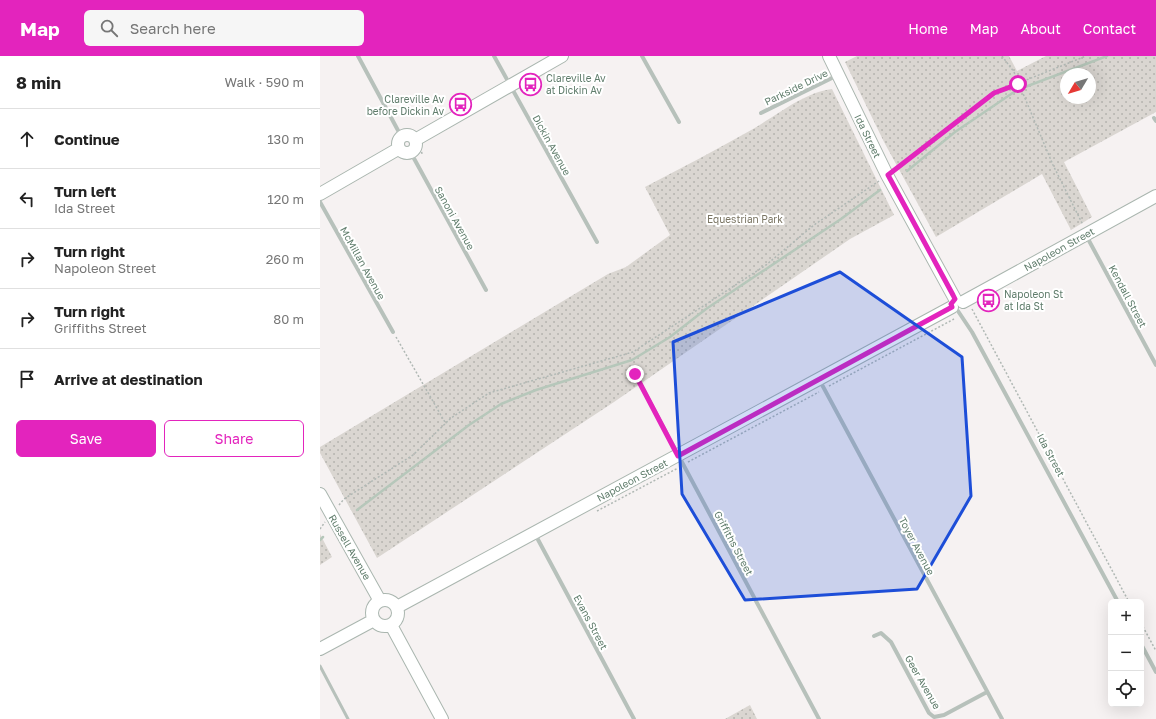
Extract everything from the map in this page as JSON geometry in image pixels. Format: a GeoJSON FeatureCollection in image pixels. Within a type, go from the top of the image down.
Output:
{"type":"FeatureCollection","features":[{"type":"Feature","properties":{"kind":"street"},"geometry":{"type":"LineString","coordinates":[[358,56],[401,136]]}},
{"type":"Feature","properties":{"kind":"street","name":"Dickin Avenue"},"geometry":{"type":"LineString","coordinates":[[494,56],[597,242]]}},
{"type":"Feature","properties":{"kind":"street"},"geometry":{"type":"LineString","coordinates":[[398,149],[405,153],[417,149],[510,86],[562,56]]}},
{"type":"Feature","properties":{"kind":"street"},"geometry":{"type":"LineString","coordinates":[[642,56],[678,122]]}},
{"type":"Feature","properties":{"kind":"street","name":"Ida Street"},"geometry":{"type":"LineString","coordinates":[[829,56],[888,175],[960,306],[975,339],[1116,599]]}},
{"type":"Feature","properties":{"kind":"street","name":"Parkside Drive"},"geometry":{"type":"LineString","coordinates":[[761,113],[838,75]]}},
{"type":"Feature","properties":{"kind":"street"},"geometry":{"type":"LineString","coordinates":[[401,136],[407,135],[417,149]]}},
{"type":"Feature","properties":{"kind":"street"},"geometry":{"type":"LineString","coordinates":[[398,149],[397,143],[401,136]]}},
{"type":"Feature","properties":{"kind":"street"},"geometry":{"type":"LineString","coordinates":[[320,194],[398,149]]}},
{"type":"Feature","properties":{"kind":"street","name":"Sanoni Avenue"},"geometry":{"type":"LineString","coordinates":[[417,149],[486,290]]}},
{"type":"Feature","properties":{"kind":"street","name":"Napoleon Street"},"geometry":{"type":"LineString","coordinates":[[397,607],[819,380],[960,306],[1156,196]]}},
{"type":"Feature","properties":{"kind":"street","name":"McMillan Avenue"},"geometry":{"type":"LineString","coordinates":[[320,202],[393,332]]}},
{"type":"Feature","properties":{"kind":"street","name":"Kendall Street"},"geometry":{"type":"LineString","coordinates":[[1086,235],[1156,365]]}},
{"type":"Feature","properties":{"kind":"street","name":"Griffiths Street"},"geometry":{"type":"LineString","coordinates":[[635,374],[819,719]]}},
{"type":"Feature","properties":{"kind":"street","name":"Toyer Avenue"},"geometry":{"type":"LineString","coordinates":[[819,380],[1002,719]]}},
{"type":"Feature","properties":{"kind":"street","name":"Russell Avenue"},"geometry":{"type":"LineString","coordinates":[[320,494],[380,601]]}},
{"type":"Feature","properties":{"kind":"street","name":"Evans Street"},"geometry":{"type":"LineString","coordinates":[[534,534],[634,719]]}},
{"type":"Feature","properties":{"kind":"street"},"geometry":{"type":"LineString","coordinates":[[380,601],[392,602],[397,607],[397,619],[391,624],[384,626],[374,620],[372,616],[374,607],[380,601]]}},
{"type":"Feature","properties":{"kind":"street"},"geometry":{"type":"LineString","coordinates":[[320,648],[374,620]]}},
{"type":"Feature","properties":{"kind":"street"},"geometry":{"type":"LineString","coordinates":[[391,624],[442,719]]}},
{"type":"Feature","properties":{"kind":"street","name":"Geer Avenue"},"geometry":{"type":"LineString","coordinates":[[874,636],[881,633],[891,642],[929,713],[934,717],[944,715],[987,692]]}},
{"type":"Feature","properties":{"kind":"street"},"geometry":{"type":"LineString","coordinates":[[1144,650],[1156,672]]}},
{"type":"Feature","properties":{"kind":"lane"},"geometry":{"type":"LineString","coordinates":[[320,666],[348,719]]}},
{"type":"Feature","properties":{"kind":"path"},"geometry":{"type":"LineString","coordinates":[[1002,56],[1014,72],[1022,95],[1053,165],[1083,225],[1086,235]]}},
{"type":"Feature","properties":{"kind":"path"},"geometry":{"type":"LineString","coordinates":[[320,529],[344,499],[413,455],[446,424],[489,393],[633,352],[766,265],[814,225],[888,175],[994,93],[1086,56]]}},
{"type":"Feature","properties":{"kind":"path","name":"Ida Street"},"geometry":{"type":"LineString","coordinates":[[960,306],[1128,599]]}},
{"type":"Feature","properties":{"kind":"path"},"geometry":{"type":"LineString","coordinates":[[393,332],[446,424]]}},
{"type":"Feature","properties":{"kind":"path"},"geometry":{"type":"LineString","coordinates":[[1144,629],[1156,651]]}},
{"type":"Feature","properties":{"kind":"highlighted area"},"geometry":{"type":"Polygon","coordinates":[[[840,272],[962,357],[971,496],[917,589],[745,600],[682,494],[673,342],[840,272]]]}},
{"type":"Feature","properties":{"kind":"green space"},"geometry":{"type":"Polygon","coordinates":[[[857,56],[1009,56],[1017,71],[1046,56],[1156,56],[1156,112],[1064,162],[1092,217],[1071,230],[1042,174],[936,237],[884,142],[845,62],[857,56]]]}},
{"type":"Feature","properties":{"kind":"green space","name":"Equestrian Park"},"geometry":{"type":"Polygon","coordinates":[[[832,89],[894,215],[850,239],[614,402],[377,558],[320,453],[320,447],[608,274],[626,267],[670,235],[645,187],[753,129],[801,99],[832,89]]]}},
{"type":"Feature","properties":{"kind":"green space"},"geometry":{"type":"Polygon","coordinates":[[[320,534],[332,557],[320,565],[320,534]]]}},
{"type":"Feature","properties":{"kind":"green space"},"geometry":{"type":"Polygon","coordinates":[[[750,705],[757,719],[725,719],[750,705]]]}},
{"type":"Feature","properties":{"kind":"waterway"},"geometry":{"type":"LineString","coordinates":[[907,171],[955,132],[1017,90],[1107,56]]}},
{"type":"Feature","properties":{"kind":"waterway"},"geometry":{"type":"LineString","coordinates":[[357,510],[469,425],[501,404],[536,390],[632,360],[670,337],[706,309],[841,219],[880,190]]}},
{"type":"Feature","properties":{"kind":"waterway"},"geometry":{"type":"LineString","coordinates":[[320,540],[323,537]]}},
{"type":"Feature","properties":{"kind":"place","name":"Clareville Av at Dickin Av"},"geometry":{"type":"Point","coordinates":[530,84]}},
{"type":"Feature","properties":{"kind":"place","name":"Clareville Av before Dickin Av"},"geometry":{"type":"Point","coordinates":[460,105]}},
{"type":"Feature","properties":{"kind":"place","name":"Napoleon St at Ida St"},"geometry":{"type":"Point","coordinates":[989,300]}},
{"type":"Feature","properties":{"kind":"route"},"geometry":{"type":"LineString","coordinates":[[635,374],[678,456],[924,324],[952,307],[951,304],[955,299],[888,175],[994,93],[1018,84]]}}]}
